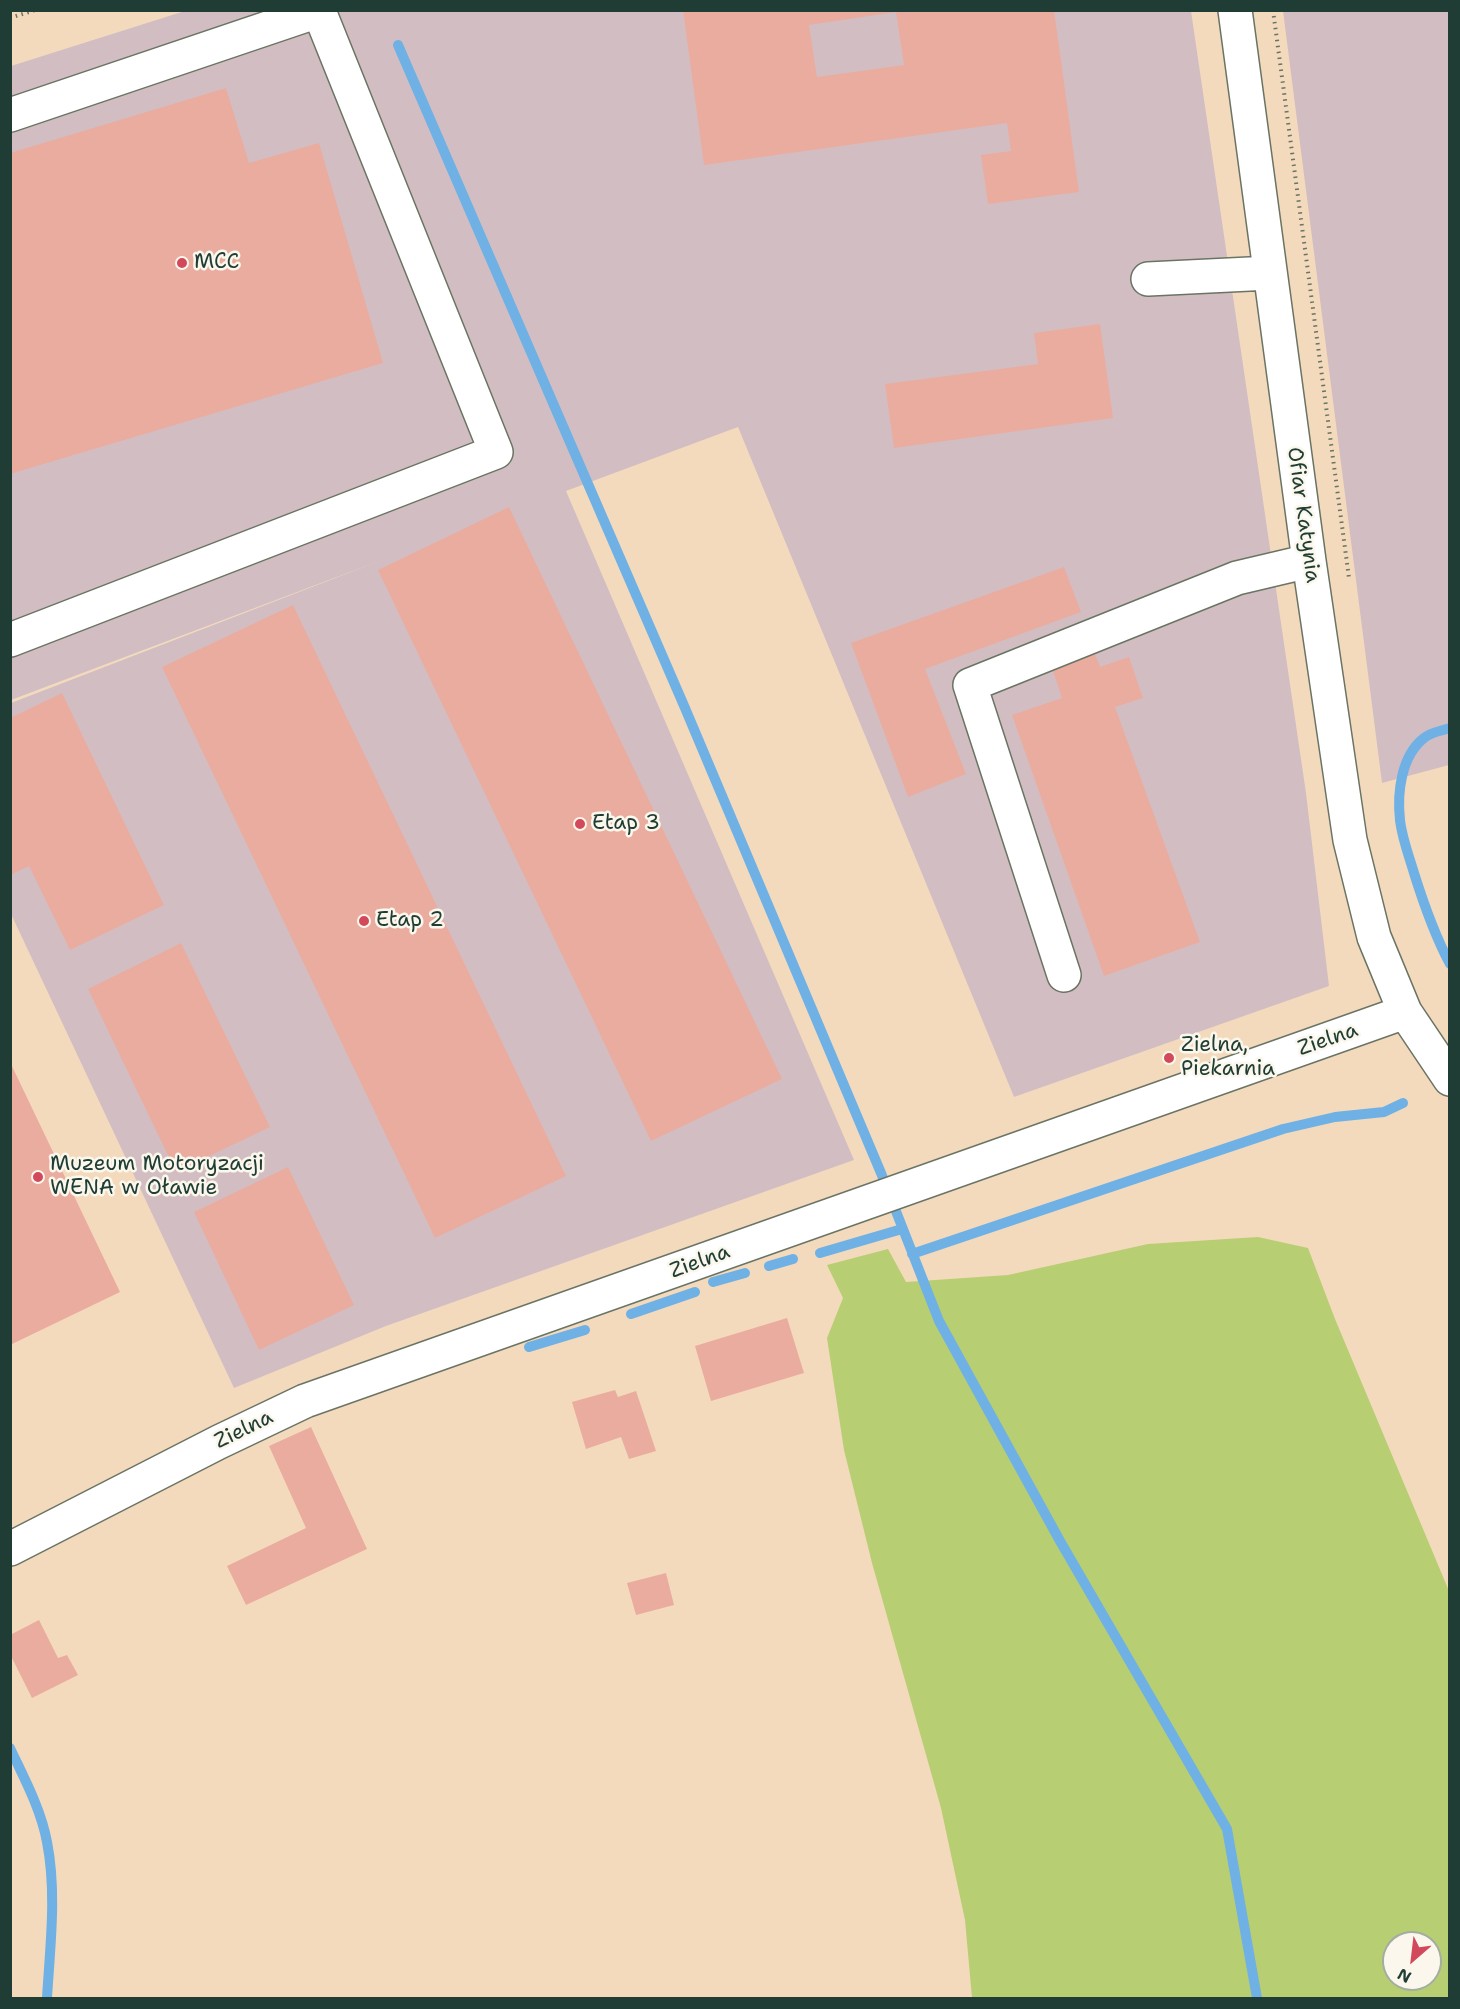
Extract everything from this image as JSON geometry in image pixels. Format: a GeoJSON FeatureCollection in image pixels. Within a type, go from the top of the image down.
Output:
{"type":"FeatureCollection","features":[{"type":"Feature","properties":{"kind":"street","name":"Ofiar Katynia"},"geometry":{"type":"LineString","coordinates":[[1235,10],[1309,561],[1350,840],[1374,937],[1405,1012],[1449,1079]]}},
{"type":"Feature","properties":{"kind":"street"},"geometry":{"type":"LineString","coordinates":[[10,115],[320,11],[496,452],[10,640]]}},
{"type":"Feature","properties":{"kind":"street"},"geometry":{"type":"LineString","coordinates":[[1148,279],[1270,273]]}},
{"type":"Feature","properties":{"kind":"street"},"geometry":{"type":"LineString","coordinates":[[1064,975],[970,685],[1238,578],[1309,561]]}},
{"type":"Feature","properties":{"kind":"street","name":"Zielna"},"geometry":{"type":"LineString","coordinates":[[10,1549],[219,1442],[305,1401],[1405,1012]]}},
{"type":"Feature","properties":{"kind":"path"},"geometry":{"type":"LineString","coordinates":[[10,18],[36,10]]}},
{"type":"Feature","properties":{"kind":"path"},"geometry":{"type":"LineString","coordinates":[[1274,10],[1349,579]]}},
{"type":"Feature","properties":{"kind":"shaded area"},"geometry":{"type":"Polygon","coordinates":[[[188,10],[1191,11],[1306,793],[1329,986],[1014,1097],[738,427],[566,491],[854,1160],[386,1326],[234,1388],[11,914],[11,703],[382,560],[11,700],[11,66],[188,10]]]}},
{"type":"Feature","properties":{"kind":"shaded area"},"geometry":{"type":"Polygon","coordinates":[[[1283,11],[1449,11],[1449,765],[1382,783],[1283,11]]]}},
{"type":"Feature","properties":{"kind":"green space"},"geometry":{"type":"Polygon","coordinates":[[[1258,1237],[1308,1248],[1335,1319],[1449,1591],[1449,1998],[972,1998],[965,1920],[941,1808],[872,1563],[844,1450],[827,1338],[843,1298],[827,1265],[888,1249],[906,1282],[1008,1275],[1148,1244],[1258,1237]]]}},
{"type":"Feature","properties":{"kind":"building"},"geometry":{"type":"Polygon","coordinates":[[[683,10],[1054,10],[1079,192],[988,204],[981,155],[1011,151],[1007,123],[704,165],[683,10]],[[896,12],[809,25],[817,77],[904,65],[896,12]]]}},
{"type":"Feature","properties":{"kind":"building","name":"MCC"},"geometry":{"type":"Polygon","coordinates":[[[226,88],[249,163],[319,143],[383,363],[10,474],[10,153],[226,88]]]}},
{"type":"Feature","properties":{"kind":"building"},"geometry":{"type":"Polygon","coordinates":[[[1100,324],[1113,418],[894,448],[885,384],[1038,364],[1034,333],[1100,324]]]}},
{"type":"Feature","properties":{"kind":"building","name":"Etap 3"},"geometry":{"type":"Polygon","coordinates":[[[509,507],[782,1079],[651,1141],[378,570],[509,507]]]}},
{"type":"Feature","properties":{"kind":"building"},"geometry":{"type":"Polygon","coordinates":[[[1064,567],[1081,612],[925,669],[966,774],[908,797],[851,643],[1064,567]]]}},
{"type":"Feature","properties":{"kind":"building","name":"Etap 2"},"geometry":{"type":"Polygon","coordinates":[[[293,605],[566,1176],[435,1238],[162,667],[293,605]]]}},
{"type":"Feature","properties":{"kind":"building"},"geometry":{"type":"Polygon","coordinates":[[[1095,654],[1100,667],[1129,657],[1143,698],[1115,707],[1200,942],[1104,976],[1012,715],[1062,698],[1052,668],[1095,654]]]}},
{"type":"Feature","properties":{"kind":"building"},"geometry":{"type":"Polygon","coordinates":[[[62,693],[164,905],[70,950],[29,866],[10,875],[10,718],[62,693]]]}},
{"type":"Feature","properties":{"kind":"building"},"geometry":{"type":"Polygon","coordinates":[[[181,943],[270,1127],[176,1172],[88,989],[181,943]]]}},
{"type":"Feature","properties":{"kind":"building","name":"Muzeum Motoryzacji WENA w Oławie"},"geometry":{"type":"Polygon","coordinates":[[[10,1062],[120,1292],[10,1345],[10,1062]]]}},
{"type":"Feature","properties":{"kind":"building"},"geometry":{"type":"Polygon","coordinates":[[[288,1167],[354,1305],[259,1350],[194,1212],[288,1167]]]}},
{"type":"Feature","properties":{"kind":"building"},"geometry":{"type":"Polygon","coordinates":[[[787,1318],[804,1373],[711,1401],[695,1346],[787,1318]]]}},
{"type":"Feature","properties":{"kind":"building"},"geometry":{"type":"Polygon","coordinates":[[[615,1390],[618,1397],[636,1391],[656,1451],[629,1459],[621,1437],[586,1449],[572,1402],[615,1390]]]}},
{"type":"Feature","properties":{"kind":"building"},"geometry":{"type":"Polygon","coordinates":[[[311,1427],[367,1549],[246,1605],[227,1566],[306,1528],[269,1446],[311,1427]]]}},
{"type":"Feature","properties":{"kind":"building"},"geometry":{"type":"Polygon","coordinates":[[[666,1573],[674,1605],[636,1615],[627,1583],[666,1573]]]}},
{"type":"Feature","properties":{"kind":"building"},"geometry":{"type":"Polygon","coordinates":[[[39,1620],[58,1658],[67,1655],[78,1675],[32,1698],[10,1654],[10,1635],[39,1620]]]}},
{"type":"Feature","properties":{"kind":"waterway"},"geometry":{"type":"LineString","coordinates":[[398,45],[685,708],[881,1173],[939,1321],[1060,1541],[1227,1829],[1257,1998]]}},
{"type":"Feature","properties":{"kind":"waterway"},"geometry":{"type":"LineString","coordinates":[[1450,728],[1427,736],[1416,746],[1402,776],[1399,798],[1400,820],[1406,847],[1434,930],[1450,964]]}},
{"type":"Feature","properties":{"kind":"waterway"},"geometry":{"type":"LineString","coordinates":[[912,1254],[1283,1129],[1335,1117],[1384,1112],[1403,1103]]}},
{"type":"Feature","properties":{"kind":"waterway"},"geometry":{"type":"LineString","coordinates":[[820,1253],[902,1229]]}},
{"type":"Feature","properties":{"kind":"waterway"},"geometry":{"type":"LineString","coordinates":[[769,1266],[793,1259]]}},
{"type":"Feature","properties":{"kind":"waterway"},"geometry":{"type":"LineString","coordinates":[[713,1282],[745,1273]]}},
{"type":"Feature","properties":{"kind":"waterway"},"geometry":{"type":"LineString","coordinates":[[631,1314],[695,1292]]}},
{"type":"Feature","properties":{"kind":"waterway"},"geometry":{"type":"LineString","coordinates":[[529,1347],[585,1330]]}},
{"type":"Feature","properties":{"kind":"waterway"},"geometry":{"type":"LineString","coordinates":[[10,1748],[41,1818],[50,1861],[52,1920],[47,1998]]}},
{"type":"Feature","properties":{"kind":"place","name":"MCC"},"geometry":{"type":"Point","coordinates":[182,263]}},
{"type":"Feature","properties":{"kind":"place","name":"Etap 3"},"geometry":{"type":"Point","coordinates":[580,824]}},
{"type":"Feature","properties":{"kind":"place","name":"Etap 2"},"geometry":{"type":"Point","coordinates":[364,921]}},
{"type":"Feature","properties":{"kind":"place","name":"Zielna, Piekarnia"},"geometry":{"type":"Point","coordinates":[1169,1058]}},
{"type":"Feature","properties":{"kind":"place","name":"Muzeum Motoryzacji WENA w Oławie"},"geometry":{"type":"Point","coordinates":[38,1177]}}]}
